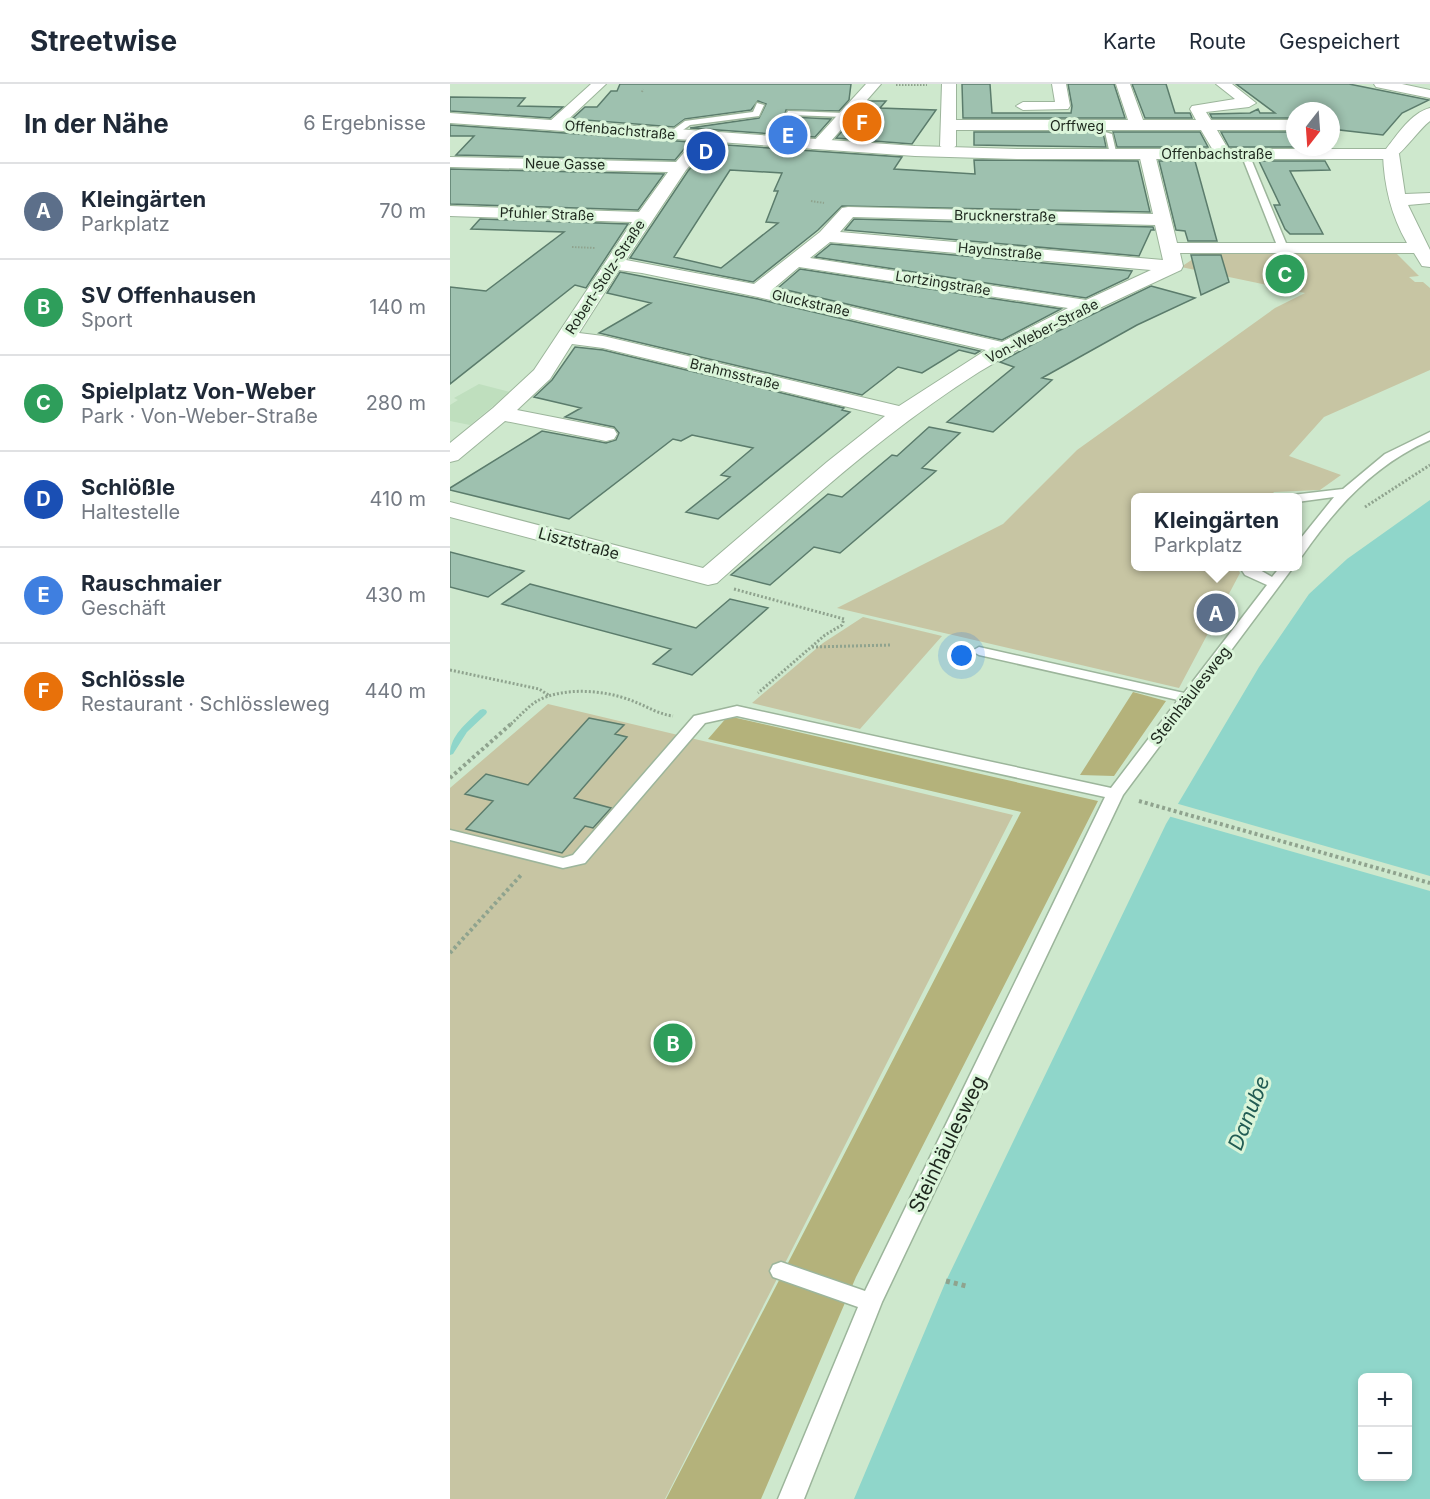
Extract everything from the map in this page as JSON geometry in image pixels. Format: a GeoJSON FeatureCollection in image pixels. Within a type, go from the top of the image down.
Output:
{"type":"FeatureCollection","features":[{"type":"Feature","properties":{"kind":"street"},"geometry":{"type":"LineString","coordinates":[[554,125],[599,84]]}},
{"type":"Feature","properties":{"kind":"street"},"geometry":{"type":"LineString","coordinates":[[818,146],[873,84]]}},
{"type":"Feature","properties":{"kind":"street"},"geometry":{"type":"LineString","coordinates":[[1019,126],[1017,106],[1066,106],[1059,84]]}},
{"type":"Feature","properties":{"kind":"street"},"geometry":{"type":"LineString","coordinates":[[1123,84],[1137,126]]}},
{"type":"Feature","properties":{"kind":"street"},"geometry":{"type":"LineString","coordinates":[[1222,154],[1197,109],[1216,104],[1249,103],[1223,84]]}},
{"type":"Feature","properties":{"kind":"street"},"geometry":{"type":"LineString","coordinates":[[1381,84],[1430,94]]}},
{"type":"Feature","properties":{"kind":"street"},"geometry":{"type":"LineString","coordinates":[[948,153],[949,85]]}},
{"type":"Feature","properties":{"kind":"street"},"geometry":{"type":"LineString","coordinates":[[1425,256],[1406,227],[1392,184],[1391,154],[1412,127],[1430,113]]}},
{"type":"Feature","properties":{"kind":"street","name":"Offenbachstraße"},"geometry":{"type":"LineString","coordinates":[[450,118],[818,146],[948,153],[1391,154]]}},
{"type":"Feature","properties":{"kind":"street","name":"Orffweg"},"geometry":{"type":"LineString","coordinates":[[948,125],[1286,125]]}},
{"type":"Feature","properties":{"kind":"street","name":"Robert-Stolz-Straße"},"geometry":{"type":"LineString","coordinates":[[450,455],[494,412],[534,384],[644,217],[680,167],[705,138]]}},
{"type":"Feature","properties":{"kind":"street"},"geometry":{"type":"LineString","coordinates":[[1147,154],[1171,257]]}},
{"type":"Feature","properties":{"kind":"street","name":"Neue Gasse"},"geometry":{"type":"LineString","coordinates":[[450,162],[680,167]]}},
{"type":"Feature","properties":{"kind":"street"},"geometry":{"type":"LineString","coordinates":[[1398,200],[1430,198]]}},
{"type":"Feature","properties":{"kind":"street","name":"Pfuhler Straße"},"geometry":{"type":"LineString","coordinates":[[450,211],[644,217]]}},
{"type":"Feature","properties":{"kind":"street"},"geometry":{"type":"LineString","coordinates":[[457,230],[475,212]]}},
{"type":"Feature","properties":{"kind":"street","name":"Brucknerstraße"},"geometry":{"type":"LineString","coordinates":[[826,236],[848,212],[1162,220]]}},
{"type":"Feature","properties":{"kind":"street"},"geometry":{"type":"LineString","coordinates":[[758,291],[826,236]]}},
{"type":"Feature","properties":{"kind":"street","name":"Haydnstraße"},"geometry":{"type":"LineString","coordinates":[[826,236],[1171,257]]}},
{"type":"Feature","properties":{"kind":"street","name":"Von-Weber-Straße"},"geometry":{"type":"LineString","coordinates":[[708,577],[836,466],[903,414],[972,368],[1090,306],[1171,257],[1283,248],[1425,256]]}},
{"type":"Feature","properties":{"kind":"street","name":"Lortzingstraße"},"geometry":{"type":"LineString","coordinates":[[795,261],[1090,306]]}},
{"type":"Feature","properties":{"kind":"street","name":"Gluckstraße"},"geometry":{"type":"LineString","coordinates":[[614,264],[642,267],[758,291],[1007,349]]}},
{"type":"Feature","properties":{"kind":"street","name":"Brahmsstraße"},"geometry":{"type":"LineString","coordinates":[[567,337],[603,342],[903,414]]}},
{"type":"Feature","properties":{"kind":"street"},"geometry":{"type":"LineString","coordinates":[[494,412],[606,434]]}},
{"type":"Feature","properties":{"kind":"street","name":"Lisztstraße"},"geometry":{"type":"LineString","coordinates":[[450,509],[708,577]]}},
{"type":"Feature","properties":{"kind":"lane"},"geometry":{"type":"LineString","coordinates":[[670,135],[688,123],[756,114],[760,105]]}},
{"type":"Feature","properties":{"kind":"lane"},"geometry":{"type":"LineString","coordinates":[[790,114],[845,115]]}},
{"type":"Feature","properties":{"kind":"lane"},"geometry":{"type":"LineString","coordinates":[[1108,134],[1114,154]]}},
{"type":"Feature","properties":{"kind":"lane"},"geometry":{"type":"LineString","coordinates":[[1245,154],[1283,248]]}},
{"type":"Feature","properties":{"kind":"lane"},"geometry":{"type":"LineString","coordinates":[[1302,546],[1320,520],[1371,469],[1407,445],[1430,436]]}},
{"type":"Feature","properties":{"kind":"lane"},"geometry":{"type":"LineString","coordinates":[[1302,497],[1347,492]]}},
{"type":"Feature","properties":{"kind":"lane"},"geometry":{"type":"LineString","coordinates":[[1249,571],[1276,584]]}},
{"type":"Feature","properties":{"kind":"lane","name":"Steinhäulesweg"},"geometry":{"type":"LineString","coordinates":[[791,1499],[871,1302],[1114,794],[1285,571]]}},
{"type":"Feature","properties":{"kind":"lane"},"geometry":{"type":"LineString","coordinates":[[979,651],[1188,698]]}},
{"type":"Feature","properties":{"kind":"lane"},"geometry":{"type":"LineString","coordinates":[[450,835],[563,863],[579,859],[700,719],[736,711],[1114,794]]}},
{"type":"Feature","properties":{"kind":"lane"},"geometry":{"type":"LineString","coordinates":[[781,1271],[871,1302]]}},
{"type":"Feature","properties":{"kind":"path"},"geometry":{"type":"LineString","coordinates":[[873,84],[949,85]]}},
{"type":"Feature","properties":{"kind":"path"},"geometry":{"type":"LineString","coordinates":[[1320,520],[1336,521],[1374,502],[1430,465]]}},
{"type":"Feature","properties":{"kind":"path"},"geometry":{"type":"LineString","coordinates":[[708,577],[732,589],[844,619],[842,625],[811,647],[736,711]]}},
{"type":"Feature","properties":{"kind":"path"},"geometry":{"type":"LineString","coordinates":[[811,647],[892,645]]}},
{"type":"Feature","properties":{"kind":"path"},"geometry":{"type":"LineString","coordinates":[[450,670],[539,689],[551,696]]}},
{"type":"Feature","properties":{"kind":"path"},"geometry":{"type":"LineString","coordinates":[[450,778],[538,700],[551,696],[594,691],[611,693],[668,716],[700,719]]}},
{"type":"Feature","properties":{"kind":"path"},"geometry":{"type":"LineString","coordinates":[[1151,804],[1430,883]]}},
{"type":"Feature","properties":{"kind":"path"},"geometry":{"type":"LineString","coordinates":[[450,953],[529,866]]}},
{"type":"Feature","properties":{"kind":"path"},"geometry":{"type":"LineString","coordinates":[[946,1281],[966,1286]]}},
{"type":"Feature","properties":{"kind":"shaded area"},"geometry":{"type":"Polygon","coordinates":[[[1395,252],[1419,276],[1409,277],[1415,282],[1423,282],[1430,288],[1430,370],[1324,417],[1289,456],[1341,475],[1320,490],[1273,493],[1131,493],[1131,571],[1239,571],[1240,573],[1179,688],[837,608],[1003,524],[1077,450],[1275,308],[1305,293],[1181,267],[1202,253],[1395,252]]]}},
{"type":"Feature","properties":{"kind":"shaded area"},"geometry":{"type":"Polygon","coordinates":[[[479,384],[510,392],[470,425],[450,421],[450,405],[458,400],[454,398],[479,384]]]}},
{"type":"Feature","properties":{"kind":"shaded area"},"geometry":{"type":"Polygon","coordinates":[[[863,617],[942,636],[860,729],[752,703],[823,643],[863,617]]]}},
{"type":"Feature","properties":{"kind":"shaded area"},"geometry":{"type":"Polygon","coordinates":[[[1133,692],[1166,701],[1114,776],[1080,775],[1133,692]]]}},
{"type":"Feature","properties":{"kind":"shaded area"},"geometry":{"type":"Polygon","coordinates":[[[548,704],[1013,815],[665,1499],[450,1499],[450,788],[548,704]]]}},
{"type":"Feature","properties":{"kind":"shaded area"},"geometry":{"type":"Polygon","coordinates":[[[728,716],[1098,801],[856,1277],[761,1499],[666,1499],[1021,812],[708,739],[728,716]]]}},
{"type":"Feature","properties":{"kind":"water","name":"Danube"},"geometry":{"type":"Polygon","coordinates":[[[1430,500],[1430,1499],[854,1499],[946,1281],[1166,824],[1259,667],[1309,594],[1347,559],[1430,500]]]}},
{"type":"Feature","properties":{"kind":"pier"},"geometry":{"type":"Polygon","coordinates":[[[1175,803],[1430,876],[1430,891],[1168,816],[1175,803]]]}},
{"type":"Feature","properties":{"kind":"building"},"geometry":{"type":"Polygon","coordinates":[[[620,84],[851,84],[849,100],[839,111],[786,110],[785,114],[791,117],[831,119],[815,137],[690,128],[759,118],[766,104],[758,101],[751,110],[685,119],[674,127],[572,119],[585,107],[597,107],[611,91],[617,91],[620,84]]]}},
{"type":"Feature","properties":{"kind":"building"},"geometry":{"type":"Polygon","coordinates":[[[962,84],[990,84],[992,113],[1071,113],[1068,84],[1114,84],[1125,118],[963,118],[962,84]]]}},
{"type":"Feature","properties":{"kind":"building"},"geometry":{"type":"Polygon","coordinates":[[[1132,84],[1166,84],[1175,113],[1190,113],[1192,118],[1145,118],[1132,84]]]}},
{"type":"Feature","properties":{"kind":"building"},"geometry":{"type":"Polygon","coordinates":[[[1236,84],[1349,84],[1429,100],[1402,113],[1383,135],[1340,130],[1340,102],[1286,102],[1286,118],[1212,118],[1210,114],[1250,113],[1258,109],[1260,113],[1275,113],[1236,84]]]}},
{"type":"Feature","properties":{"kind":"building"},"geometry":{"type":"Polygon","coordinates":[[[450,97],[525,98],[518,106],[563,107],[550,118],[450,111],[450,97]]]}},
{"type":"Feature","properties":{"kind":"building"},"geometry":{"type":"Polygon","coordinates":[[[869,101],[886,101],[880,108],[936,110],[912,144],[836,138],[869,101]]]}},
{"type":"Feature","properties":{"kind":"building"},"geometry":{"type":"Polygon","coordinates":[[[450,125],[690,142],[675,160],[456,155],[474,136],[450,136],[450,125]]]}},
{"type":"Feature","properties":{"kind":"building"},"geometry":{"type":"Polygon","coordinates":[[[974,132],[1103,132],[1106,147],[974,145],[974,132]]]}},
{"type":"Feature","properties":{"kind":"building"},"geometry":{"type":"Polygon","coordinates":[[[1113,132],[1200,132],[1208,147],[1117,147],[1113,132]]]}},
{"type":"Feature","properties":{"kind":"building"},"geometry":{"type":"Polygon","coordinates":[[[1221,132],[1286,132],[1286,147],[1229,147],[1221,132]]]}},
{"type":"Feature","properties":{"kind":"building"},"geometry":{"type":"Polygon","coordinates":[[[711,144],[902,157],[894,169],[975,174],[974,160],[1138,161],[1150,212],[842,206],[818,230],[753,282],[630,258],[688,171],[711,144]],[[730,170],[674,257],[721,268],[778,223],[766,222],[778,191],[774,191],[782,173],[730,170]]]}},
{"type":"Feature","properties":{"kind":"building"},"geometry":{"type":"Polygon","coordinates":[[[1159,161],[1195,161],[1217,241],[1188,241],[1185,231],[1176,230],[1159,161]]]}},
{"type":"Feature","properties":{"kind":"building"},"geometry":{"type":"Polygon","coordinates":[[[1259,161],[1325,161],[1330,170],[1290,171],[1323,234],[1290,234],[1285,229],[1274,205],[1280,205],[1259,161]]]}},
{"type":"Feature","properties":{"kind":"building"},"geometry":{"type":"Polygon","coordinates":[[[450,169],[664,174],[638,210],[450,204],[450,169]]]}},
{"type":"Feature","properties":{"kind":"building"},"geometry":{"type":"Polygon","coordinates":[[[480,219],[628,224],[586,288],[575,285],[450,384],[450,287],[486,291],[564,232],[471,229],[480,219]]]}},
{"type":"Feature","properties":{"kind":"building"},"geometry":{"type":"Polygon","coordinates":[[[854,219],[1153,227],[1154,230],[1151,230],[1139,256],[845,230],[854,219]]]}},
{"type":"Feature","properties":{"kind":"building"},"geometry":{"type":"Polygon","coordinates":[[[831,244],[1132,271],[1128,278],[1086,298],[815,257],[831,244]]]}},
{"type":"Feature","properties":{"kind":"building"},"geometry":{"type":"Polygon","coordinates":[[[1191,255],[1221,255],[1229,282],[1201,295],[1191,255]]]}},
{"type":"Feature","properties":{"kind":"building"},"geometry":{"type":"Polygon","coordinates":[[[800,269],[1061,309],[1002,340],[778,288],[800,269]]]}},
{"type":"Feature","properties":{"kind":"building"},"geometry":{"type":"Polygon","coordinates":[[[620,272],[758,299],[980,351],[975,354],[959,350],[922,373],[898,367],[862,395],[599,333],[651,303],[607,293],[620,272]]]}},
{"type":"Feature","properties":{"kind":"building"},"geometry":{"type":"Polygon","coordinates":[[[1151,286],[1195,298],[1137,325],[1042,378],[1052,380],[993,432],[947,422],[1014,367],[1000,362],[1151,286]]]}},
{"type":"Feature","properties":{"kind":"building"},"geometry":{"type":"Polygon","coordinates":[[[575,347],[603,350],[844,408],[842,410],[850,412],[718,519],[686,512],[730,477],[721,475],[753,448],[692,435],[681,441],[673,439],[569,519],[450,490],[542,431],[606,443],[616,440],[619,433],[614,427],[565,417],[581,408],[534,397],[552,380],[575,347]]]}},
{"type":"Feature","properties":{"kind":"building"},"geometry":{"type":"Polygon","coordinates":[[[929,427],[960,433],[922,468],[936,471],[840,553],[814,547],[770,585],[731,575],[828,494],[842,497],[892,455],[897,456],[929,427]]]}},
{"type":"Feature","properties":{"kind":"building"},"geometry":{"type":"Polygon","coordinates":[[[450,552],[524,571],[488,597],[450,587],[450,552]]]}},
{"type":"Feature","properties":{"kind":"building"},"geometry":{"type":"Polygon","coordinates":[[[530,584],[696,628],[730,599],[768,608],[692,675],[653,664],[671,649],[502,604],[530,584]]]}},
{"type":"Feature","properties":{"kind":"building"},"geometry":{"type":"Polygon","coordinates":[[[589,718],[624,725],[615,734],[627,737],[574,798],[611,808],[593,828],[585,826],[562,853],[466,829],[493,801],[465,794],[486,774],[528,785],[589,718]]]}},
{"type":"Feature","properties":{"kind":"waterway"},"geometry":{"type":"LineString","coordinates":[[450,752],[464,730],[483,712]]}},
{"type":"Feature","properties":{"kind":"place","name":"Schlössle"},"geometry":{"type":"Point","coordinates":[862,122]}},
{"type":"Feature","properties":{"kind":"place","name":"Rauschmaier"},"geometry":{"type":"Point","coordinates":[788,135]}},
{"type":"Feature","properties":{"kind":"place","name":"Schlößle"},"geometry":{"type":"Point","coordinates":[706,151]}},
{"type":"Feature","properties":{"kind":"place","name":"Spielplatz Von-Weber"},"geometry":{"type":"Point","coordinates":[1285,274]}},
{"type":"Feature","properties":{"kind":"place","name":"Kleingärten"},"geometry":{"type":"Point","coordinates":[1216,613]}},
{"type":"Feature","properties":{"kind":"place","name":"SV Offenhausen"},"geometry":{"type":"Point","coordinates":[673,1043]}}]}
